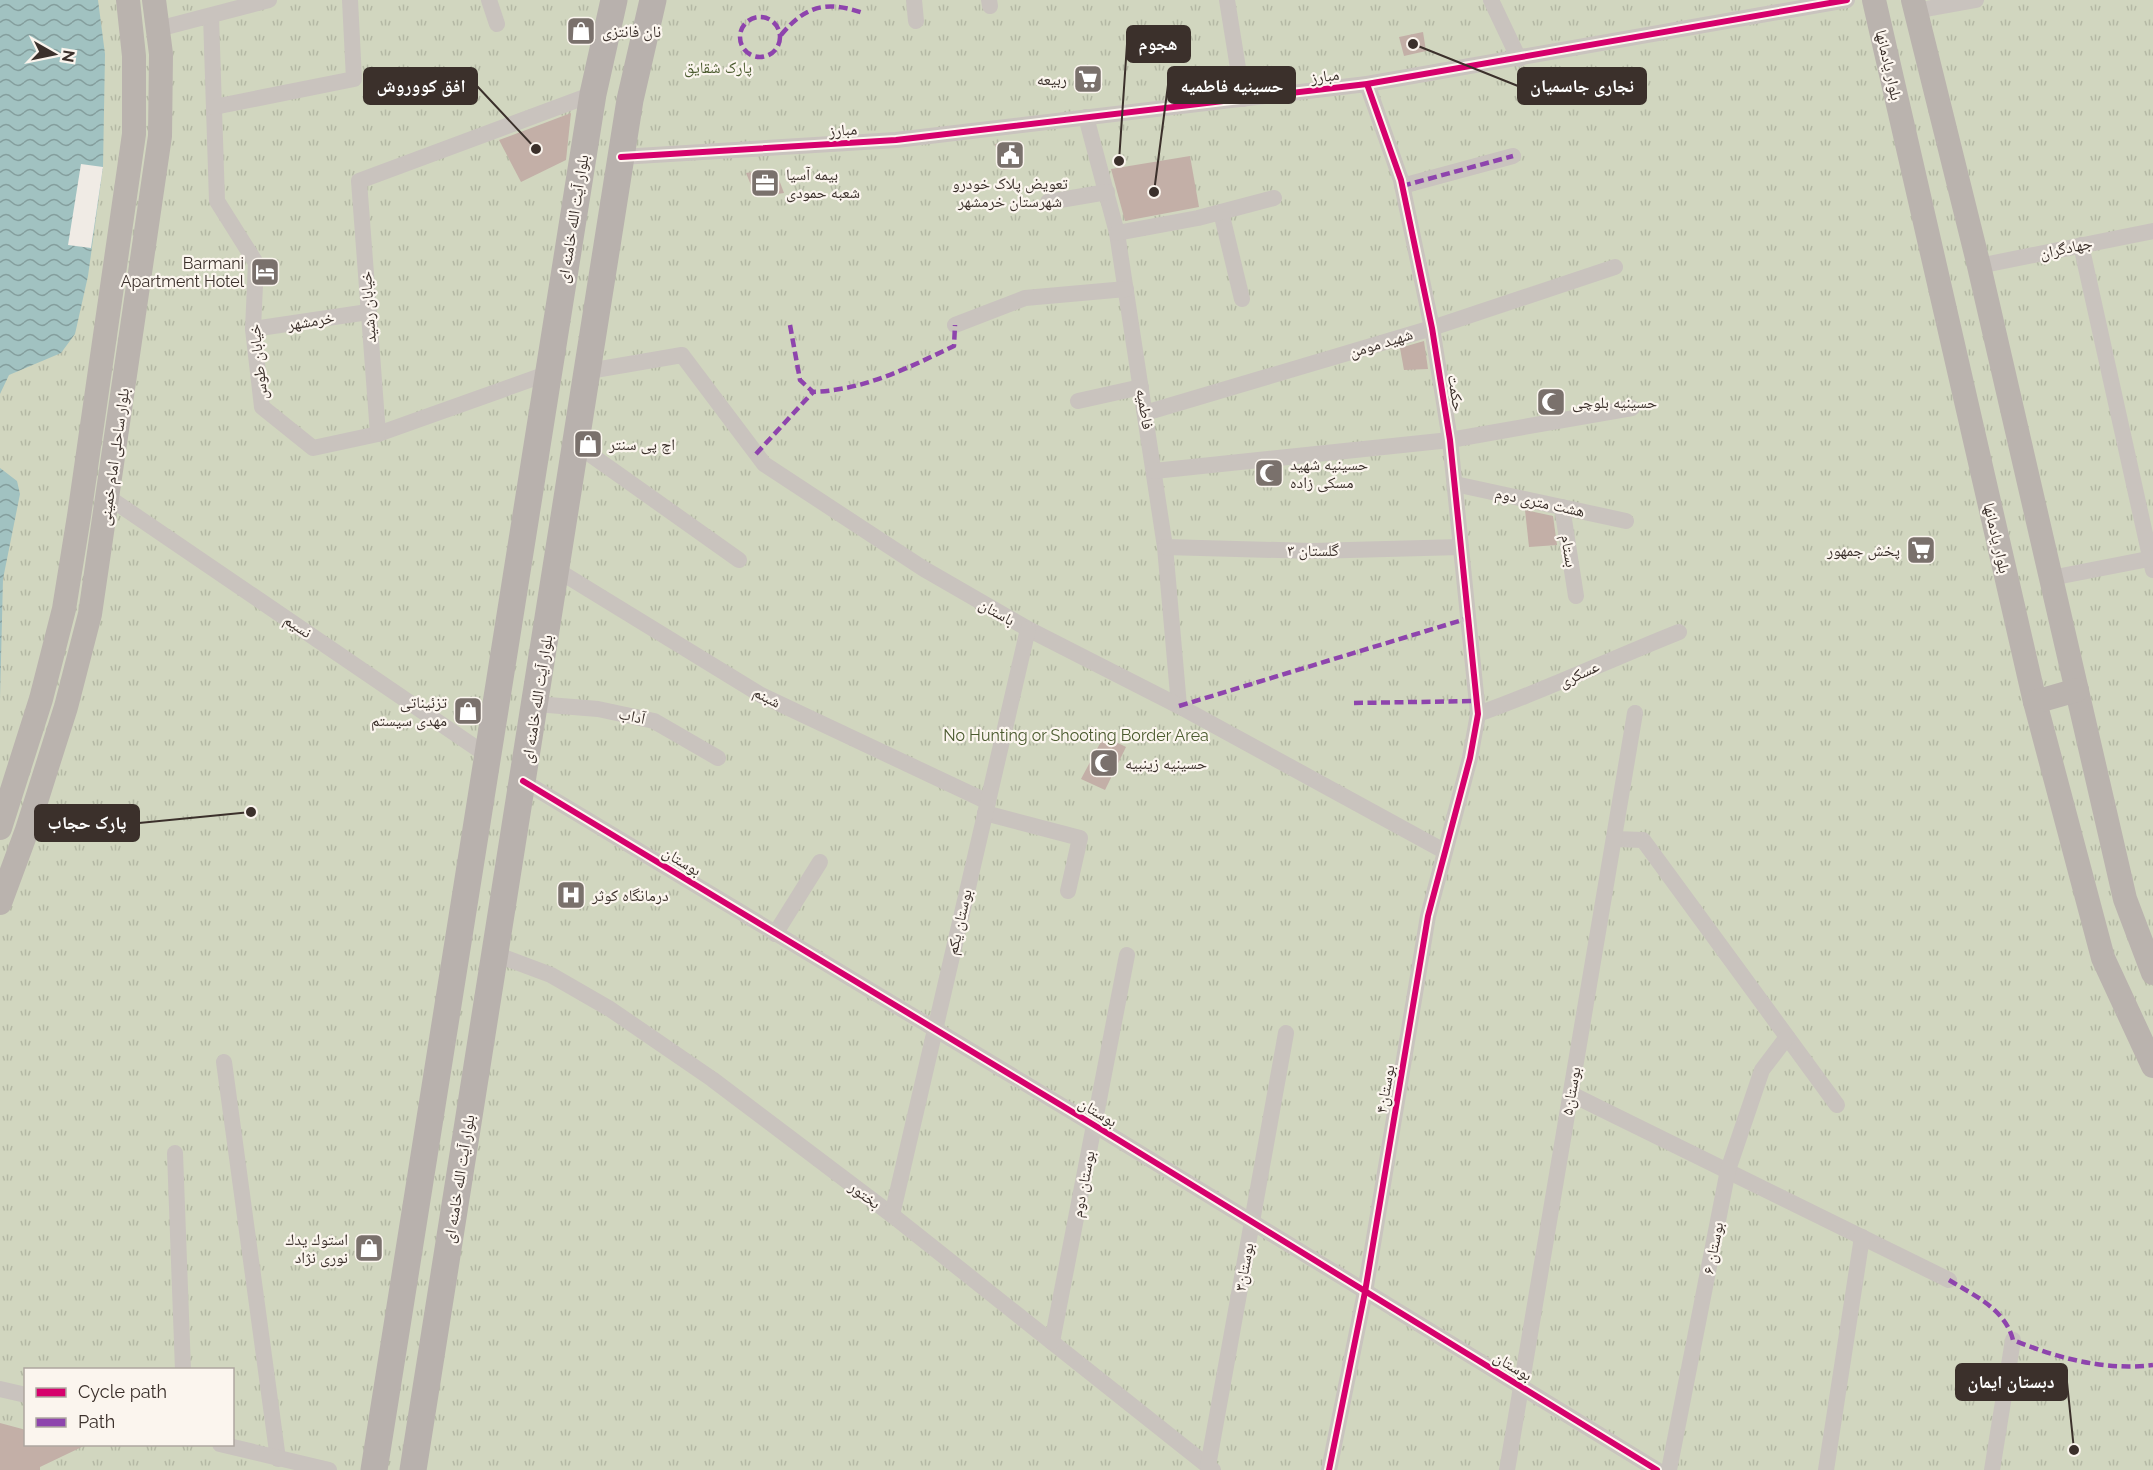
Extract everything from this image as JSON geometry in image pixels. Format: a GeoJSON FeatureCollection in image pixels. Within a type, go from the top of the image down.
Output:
{"type":"FeatureCollection","features":[{"type":"Feature","properties":{"kind":"main road","name":"بلوار ساحلی امام خمینی"},"geometry":{"type":"LineString","coordinates":[[1,825],[41,699],[61,620],[79,516],[134,134],[135,56],[128,0]]}},
{"type":"Feature","properties":{"kind":"main road","name":"بلوار ساحلی امام خمینی"},"geometry":{"type":"LineString","coordinates":[[0,903],[27,830],[66,707],[90,614],[160,136],[161,54],[154,0]]}},
{"type":"Feature","properties":{"kind":"main road","name":"بلوار آیت الله خامنه ای"},"geometry":{"type":"LineString","coordinates":[[374,1470],[593,94],[614,0]]}},
{"type":"Feature","properties":{"kind":"main road","name":"بلوار آیت الله خامنه ای"},"geometry":{"type":"LineString","coordinates":[[412,1470],[524,781],[630,100],[653,0]]}},
{"type":"Feature","properties":{"kind":"main road","name":"بلوار یادمانها"},"geometry":{"type":"LineString","coordinates":[[1874,0],[2035,702],[2103,958],[2153,1066]]}},
{"type":"Feature","properties":{"kind":"main road"},"geometry":{"type":"LineString","coordinates":[[1914,6],[1979,266],[2125,898],[2146,932],[2153,973]]}},
{"type":"Feature","properties":{"kind":"main road"},"geometry":{"type":"LineString","coordinates":[[2035,702],[2077,690]]}},
{"type":"Feature","properties":{"kind":"main road"},"geometry":{"type":"LineString","coordinates":[[1,825],[27,830]]}},
{"type":"Feature","properties":{"kind":"street"},"geometry":{"type":"LineString","coordinates":[[158,28],[211,16],[243,4],[269,0]]}},
{"type":"Feature","properties":{"kind":"street"},"geometry":{"type":"LineString","coordinates":[[214,107],[354,79],[350,0]]}},
{"type":"Feature","properties":{"kind":"street"},"geometry":{"type":"LineString","coordinates":[[489,0],[497,24]]}},
{"type":"Feature","properties":{"kind":"street"},"geometry":{"type":"LineString","coordinates":[[914,0],[916,21]]}},
{"type":"Feature","properties":{"kind":"street"},"geometry":{"type":"LineString","coordinates":[[1227,0],[1243,99]]}},
{"type":"Feature","properties":{"kind":"street"},"geometry":{"type":"LineString","coordinates":[[1491,0],[1519,58]]}},
{"type":"Feature","properties":{"kind":"street","name":"مبارز"},"geometry":{"type":"LineString","coordinates":[[621,157],[896,140],[1367,84],[1847,0]]}},
{"type":"Feature","properties":{"kind":"street"},"geometry":{"type":"LineString","coordinates":[[1914,6],[1976,0]]}},
{"type":"Feature","properties":{"kind":"street","name":"خیابان طوس"},"geometry":{"type":"LineString","coordinates":[[211,16],[217,201],[256,263],[254,329],[262,408],[313,448],[378,434],[549,373]]}},
{"type":"Feature","properties":{"kind":"street","name":"حکمت"},"geometry":{"type":"LineString","coordinates":[[1367,84],[1402,186],[1432,328],[1450,440],[1478,714]]}},
{"type":"Feature","properties":{"kind":"street","name":"خیابان رشید"},"geometry":{"type":"LineString","coordinates":[[378,434],[359,181],[593,94]]}},
{"type":"Feature","properties":{"kind":"street","name":"فاطمیه"},"geometry":{"type":"LineString","coordinates":[[1086,117],[1118,232],[1165,548],[1179,706]]}},
{"type":"Feature","properties":{"kind":"street"},"geometry":{"type":"LineString","coordinates":[[1402,186],[1513,156]]}},
{"type":"Feature","properties":{"kind":"street"},"geometry":{"type":"LineString","coordinates":[[1048,202],[1107,192]]}},
{"type":"Feature","properties":{"kind":"street"},"geometry":{"type":"LineString","coordinates":[[1118,232],[1221,212],[1274,198]]}},
{"type":"Feature","properties":{"kind":"street"},"geometry":{"type":"LineString","coordinates":[[1221,212],[1242,299]]}},
{"type":"Feature","properties":{"kind":"street","name":"جهادگران"},"geometry":{"type":"LineString","coordinates":[[1979,266],[2153,231]]}},
{"type":"Feature","properties":{"kind":"street"},"geometry":{"type":"LineString","coordinates":[[2051,578],[2152,562],[2081,245]]}},
{"type":"Feature","properties":{"kind":"street","name":"شهید مومن"},"geometry":{"type":"LineString","coordinates":[[1145,413],[1432,328],[1615,267]]}},
{"type":"Feature","properties":{"kind":"street"},"geometry":{"type":"LineString","coordinates":[[955,325],[1025,298],[1126,289]]}},
{"type":"Feature","properties":{"kind":"street","name":"خرمشهر"},"geometry":{"type":"LineString","coordinates":[[254,329],[368,312]]}},
{"type":"Feature","properties":{"kind":"street","name":"باستان"},"geometry":{"type":"LineString","coordinates":[[589,371],[682,354],[764,464],[924,569],[1028,629],[1179,706],[1444,851]]}},
{"type":"Feature","properties":{"kind":"street"},"geometry":{"type":"LineString","coordinates":[[1078,401],[1141,387]]}},
{"type":"Feature","properties":{"kind":"street"},"geometry":{"type":"LineString","coordinates":[[1154,471],[1450,440],[1632,408]]}},
{"type":"Feature","properties":{"kind":"street"},"geometry":{"type":"LineString","coordinates":[[577,444],[739,560]]}},
{"type":"Feature","properties":{"kind":"street","name":"هشت متری دوم"},"geometry":{"type":"LineString","coordinates":[[1455,484],[1626,520]]}},
{"type":"Feature","properties":{"kind":"street","name":"نسیم"},"geometry":{"type":"LineString","coordinates":[[108,496],[488,756]]}},
{"type":"Feature","properties":{"kind":"street","name":"بستام"},"geometry":{"type":"LineString","coordinates":[[1562,507],[1576,596]]}},
{"type":"Feature","properties":{"kind":"street","name":"گلستان ۳"},"geometry":{"type":"LineString","coordinates":[[1165,548],[1312,551],[1461,547]]}},
{"type":"Feature","properties":{"kind":"street","name":"شبنم"},"geometry":{"type":"LineString","coordinates":[[557,570],[761,695],[987,808],[1080,838],[1068,891]]}},
{"type":"Feature","properties":{"kind":"street","name":"بوستان یکم"},"geometry":{"type":"LineString","coordinates":[[892,1215],[1028,629]]}},
{"type":"Feature","properties":{"kind":"street","name":"عسکری"},"geometry":{"type":"LineString","coordinates":[[1478,714],[1535,694],[1593,666],[1679,632]]}},
{"type":"Feature","properties":{"kind":"street","name":"آداب"},"geometry":{"type":"LineString","coordinates":[[536,704],[598,709],[654,721],[718,758]]}},
{"type":"Feature","properties":{"kind":"street","name":"بوستان۵"},"geometry":{"type":"LineString","coordinates":[[1507,1470],[1635,713]]}},
{"type":"Feature","properties":{"kind":"street","name":"بوستان۴"},"geometry":{"type":"LineString","coordinates":[[1329,1470],[1365,1292],[1428,916],[1470,758],[1478,714]]}},
{"type":"Feature","properties":{"kind":"street","name":"بوستان"},"geometry":{"type":"LineString","coordinates":[[524,781],[1094,1125],[1657,1470]]}},
{"type":"Feature","properties":{"kind":"street"},"geometry":{"type":"LineString","coordinates":[[1614,839],[1642,840],[1837,1105]]}},
{"type":"Feature","properties":{"kind":"street"},"geometry":{"type":"LineString","coordinates":[[775,934],[820,862]]}},
{"type":"Feature","properties":{"kind":"street","name":"بختور"},"geometry":{"type":"LineString","coordinates":[[495,954],[551,975],[610,1009],[712,1079],[892,1215],[1211,1468]]}},
{"type":"Feature","properties":{"kind":"street","name":"بوستان دوم"},"geometry":{"type":"LineString","coordinates":[[1052,1342],[1127,955]]}},
{"type":"Feature","properties":{"kind":"street","name":"بوستان۳"},"geometry":{"type":"LineString","coordinates":[[1211,1468],[1286,1033]]}},
{"type":"Feature","properties":{"kind":"street","name":"بوستان ۶"},"geometry":{"type":"LineString","coordinates":[[1669,1470],[1728,1170],[1762,1070],[1787,1037]]}},
{"type":"Feature","properties":{"kind":"street"},"geometry":{"type":"LineString","coordinates":[[224,1062],[278,1459]]}},
{"type":"Feature","properties":{"kind":"street"},"geometry":{"type":"LineString","coordinates":[[1571,1094],[1949,1280]]}},
{"type":"Feature","properties":{"kind":"street"},"geometry":{"type":"LineString","coordinates":[[175,1153],[183,1368]]}},
{"type":"Feature","properties":{"kind":"street"},"geometry":{"type":"LineString","coordinates":[[1826,1470],[1862,1237]]}},
{"type":"Feature","properties":{"kind":"street"},"geometry":{"type":"LineString","coordinates":[[1992,1470],[2013,1340]]}},
{"type":"Feature","properties":{"kind":"street"},"geometry":{"type":"LineString","coordinates":[[0,1389],[24,1395]]}},
{"type":"Feature","properties":{"kind":"street"},"geometry":{"type":"LineString","coordinates":[[228,1446],[329,1470]]}},
{"type":"Feature","properties":{"kind":"green space","name":"No Hunting or Shooting Border Area"},"geometry":{"type":"Polygon","coordinates":[[[0,0],[2153,0],[2153,1470],[0,1470],[0,0]]]}},
{"type":"Feature","properties":{"kind":"water"},"geometry":{"type":"Polygon","coordinates":[[[0,0],[98,0],[105,54],[103,167],[88,276],[75,334],[61,353],[9,375],[0,394],[0,0]]]}},
{"type":"Feature","properties":{"kind":"water"},"geometry":{"type":"Polygon","coordinates":[[[0,468],[17,481],[20,494],[3,579],[0,699],[0,468]]]}},
{"type":"Feature","properties":{"kind":"pier"},"geometry":{"type":"Polygon","coordinates":[[[81,164],[103,167],[91,248],[68,245],[81,164]]]}},
{"type":"Feature","properties":{"kind":"building"},"geometry":{"type":"Polygon","coordinates":[[[1423,32],[1426,51],[1404,56],[1399,37],[1423,32]]]}},
{"type":"Feature","properties":{"kind":"building","name":"ربیعه"},"geometry":{"type":"Polygon","coordinates":[[[1098,69],[1099,86],[1078,88],[1076,72],[1098,69]]]}},
{"type":"Feature","properties":{"kind":"building"},"geometry":{"type":"Polygon","coordinates":[[[571,113],[566,160],[521,182],[499,140],[571,113]]]}},
{"type":"Feature","properties":{"kind":"building","name":"تعویض پلاک خودرو شهرستان خرمشهر"},"geometry":{"type":"Polygon","coordinates":[[[1021,141],[1022,167],[1003,170],[995,144],[1021,141]]]}},
{"type":"Feature","properties":{"kind":"building"},"geometry":{"type":"Polygon","coordinates":[[[1190,156],[1199,207],[1125,221],[1111,169],[1190,156]]]}},
{"type":"Feature","properties":{"kind":"building","name":"بیمه آسیا شعبه حمودی"},"geometry":{"type":"Polygon","coordinates":[[[775,169],[784,193],[756,197],[746,173],[775,169]]]}},
{"type":"Feature","properties":{"kind":"building"},"geometry":{"type":"Polygon","coordinates":[[[1424,341],[1428,369],[1404,370],[1400,348],[1424,341]]]}},
{"type":"Feature","properties":{"kind":"building","name":"حسینیه شهید مسکی زاده"},"geometry":{"type":"Polygon","coordinates":[[[1279,468],[1280,482],[1258,484],[1258,471],[1279,468]]]}},
{"type":"Feature","properties":{"kind":"building"},"geometry":{"type":"Polygon","coordinates":[[[1525,510],[1553,516],[1557,545],[1529,547],[1525,510]]]}},
{"type":"Feature","properties":{"kind":"building","name":"حسینیه زینبیه"},"geometry":{"type":"Polygon","coordinates":[[[1104,736],[1126,747],[1105,790],[1081,779],[1104,736]]]}},
{"type":"Feature","properties":{"kind":"building"},"geometry":{"type":"Polygon","coordinates":[[[0,1423],[24,1429],[24,1446],[84,1446],[40,1467],[40,1470],[0,1470],[0,1423]]]}},
{"type":"Feature","properties":{"kind":"marked path"},"geometry":{"type":"LineString","coordinates":[[781,35],[799,18],[817,8],[838,7],[863,13]]}},
{"type":"Feature","properties":{"kind":"marked path"},"geometry":{"type":"LineString","coordinates":[[760,17],[768,18],[774,23],[779,29],[780,37],[779,45],[774,51],[768,56],[760,57],[752,56],[746,51],[741,45],[740,37],[741,29],[746,23],[752,18],[760,17]]}},
{"type":"Feature","properties":{"kind":"marked path"},"geometry":{"type":"LineString","coordinates":[[1402,186],[1513,156]]}},
{"type":"Feature","properties":{"kind":"marked path"},"geometry":{"type":"LineString","coordinates":[[790,325],[800,380],[813,392],[868,382],[903,370],[954,346],[955,325]]}},
{"type":"Feature","properties":{"kind":"marked path"},"geometry":{"type":"LineString","coordinates":[[756,454],[813,392]]}},
{"type":"Feature","properties":{"kind":"marked path"},"geometry":{"type":"LineString","coordinates":[[1179,706],[1469,618]]}},
{"type":"Feature","properties":{"kind":"marked path"},"geometry":{"type":"LineString","coordinates":[[1354,703],[1477,701]]}},
{"type":"Feature","properties":{"kind":"marked path"},"geometry":{"type":"LineString","coordinates":[[1949,1280],[1988,1304],[2003,1320],[2013,1340],[2082,1362],[2117,1366],[2153,1365]]}},
{"type":"Feature","properties":{"kind":"cycle path"},"geometry":{"type":"LineString","coordinates":[[621,157],[896,140],[1367,84],[1847,0]]}},
{"type":"Feature","properties":{"kind":"cycle path"},"geometry":{"type":"LineString","coordinates":[[1329,1470],[1365,1292],[1428,916],[1470,758],[1478,714],[1450,440],[1432,328],[1401,180],[1367,84]]}},
{"type":"Feature","properties":{"kind":"cycle path"},"geometry":{"type":"LineString","coordinates":[[523,781],[1094,1125],[1657,1470]]}},
{"type":"Feature","properties":{"kind":"place","name":"نان فانتزی"},"geometry":{"type":"Point","coordinates":[581,31]}},
{"type":"Feature","properties":{"kind":"place","name":"نجاری جاسمیان"},"geometry":{"type":"Point","coordinates":[1413,44]}},
{"type":"Feature","properties":{"kind":"place","name":"ربیعه"},"geometry":{"type":"Point","coordinates":[1088,79]}},
{"type":"Feature","properties":{"kind":"place","name":"افق کووروش"},"geometry":{"type":"Point","coordinates":[536,149]}},
{"type":"Feature","properties":{"kind":"place","name":"تعویض پلاک خودرو شهرستان خرمشهر"},"geometry":{"type":"Point","coordinates":[1010,155]}},
{"type":"Feature","properties":{"kind":"place","name":"هجوم"},"geometry":{"type":"Point","coordinates":[1119,161]}},
{"type":"Feature","properties":{"kind":"place","name":"بیمه آسیا شعبه حمودی"},"geometry":{"type":"Point","coordinates":[765,183]}},
{"type":"Feature","properties":{"kind":"place","name":"حسینیه فاطمیه"},"geometry":{"type":"Point","coordinates":[1154,192]}},
{"type":"Feature","properties":{"kind":"place","name":"Barmani Apartment Hotel"},"geometry":{"type":"Point","coordinates":[265,272]}},
{"type":"Feature","properties":{"kind":"place","name":"حسینیه بلوچی"},"geometry":{"type":"Point","coordinates":[1551,402]}},
{"type":"Feature","properties":{"kind":"place","name":"اچ پی سنتر"},"geometry":{"type":"Point","coordinates":[588,444]}},
{"type":"Feature","properties":{"kind":"place","name":"حسینیه شهید مسکی زاده"},"geometry":{"type":"Point","coordinates":[1269,473]}},
{"type":"Feature","properties":{"kind":"place","name":"پخش جمهور"},"geometry":{"type":"Point","coordinates":[1921,550]}},
{"type":"Feature","properties":{"kind":"place","name":"تزئیناتی مهدی سیستم"},"geometry":{"type":"Point","coordinates":[468,711]}},
{"type":"Feature","properties":{"kind":"place","name":"حسینیه زینبیه"},"geometry":{"type":"Point","coordinates":[1104,763]}},
{"type":"Feature","properties":{"kind":"place","name":"پارک حجاب"},"geometry":{"type":"Point","coordinates":[251,812]}},
{"type":"Feature","properties":{"kind":"place","name":"درمانگاه کوثر"},"geometry":{"type":"Point","coordinates":[571,895]}},
{"type":"Feature","properties":{"kind":"place","name":"استوك يدك نوری نژاد"},"geometry":{"type":"Point","coordinates":[369,1248]}},
{"type":"Feature","properties":{"kind":"place","name":"دبستان ایمان"},"geometry":{"type":"Point","coordinates":[2074,1450]}},
{"type":"Feature","properties":{"kind":"park label","name":"پارک شقایق"},"geometry":{"type":"Point","coordinates":[718,67]}}]}
